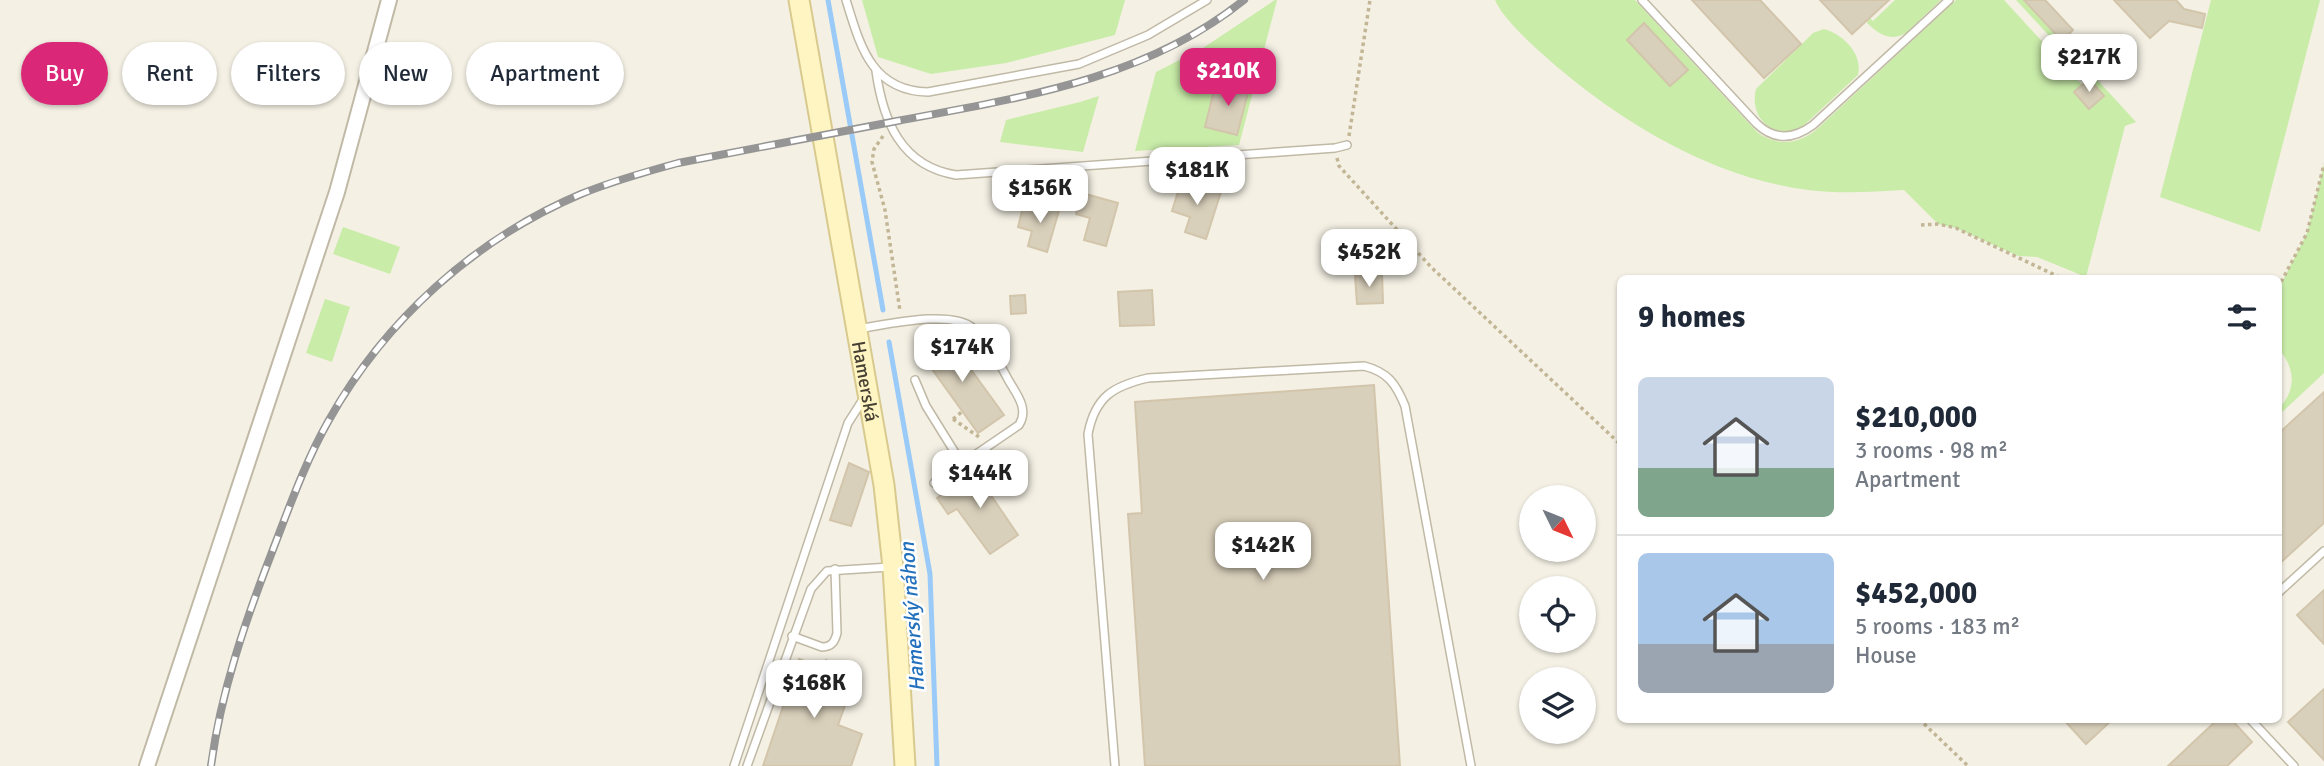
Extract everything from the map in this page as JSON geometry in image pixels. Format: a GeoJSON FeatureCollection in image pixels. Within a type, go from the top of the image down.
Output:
{"type":"FeatureCollection","features":[{"type":"Feature","properties":{"kind":"street"},"geometry":{"type":"LineString","coordinates":[[147,766],[337,192],[389,0]]}},
{"type":"Feature","properties":{"kind":"street","name":"Hamerská"},"geometry":{"type":"LineString","coordinates":[[799,0],[884,485],[893,566],[905,766]]}},
{"type":"Feature","properties":{"kind":"lane"},"geometry":{"type":"LineString","coordinates":[[846,0],[859,41],[876,71],[883,109],[892,127],[911,154],[937,171],[956,175],[1348,145]]}},
{"type":"Feature","properties":{"kind":"lane"},"geometry":{"type":"LineString","coordinates":[[876,71],[900,88],[915,92],[1042,72],[1079,64],[1113,51],[1149,35],[1207,0]]}},
{"type":"Feature","properties":{"kind":"lane"},"geometry":{"type":"LineString","coordinates":[[1642,0],[1757,124],[1772,135],[1783,137],[1802,134],[1814,125],[1949,0]]}},
{"type":"Feature","properties":{"kind":"lane"},"geometry":{"type":"LineString","coordinates":[[857,329],[941,319],[961,321],[971,326],[987,344],[1021,403],[1023,414],[1019,425],[934,483]]}},
{"type":"Feature","properties":{"kind":"lane"},"geometry":{"type":"LineString","coordinates":[[1115,766],[1088,433],[1092,415],[1102,400],[1116,388],[1148,378],[1364,366],[1394,381],[1405,405],[1471,766]]}},
{"type":"Feature","properties":{"kind":"lane"},"geometry":{"type":"LineString","coordinates":[[915,380],[926,406],[962,464]]}},
{"type":"Feature","properties":{"kind":"lane"},"geometry":{"type":"LineString","coordinates":[[734,766],[848,423],[868,391]]}},
{"type":"Feature","properties":{"kind":"lane"},"geometry":{"type":"LineString","coordinates":[[2282,589],[2324,551]]}},
{"type":"Feature","properties":{"kind":"lane"},"geometry":{"type":"LineString","coordinates":[[747,766],[811,589],[827,571],[893,566]]}},
{"type":"Feature","properties":{"kind":"lane"},"geometry":{"type":"LineString","coordinates":[[792,636],[822,647],[828,647],[834,642],[837,633],[835,569]]}},
{"type":"Feature","properties":{"kind":"lane"},"geometry":{"type":"LineString","coordinates":[[2254,723],[2294,766]]}},
{"type":"Feature","properties":{"kind":"path"},"geometry":{"type":"LineString","coordinates":[[1348,145],[1370,0]]}},
{"type":"Feature","properties":{"kind":"path"},"geometry":{"type":"LineString","coordinates":[[892,127],[878,142],[872,162],[885,210],[902,323]]}},
{"type":"Feature","properties":{"kind":"path"},"geometry":{"type":"LineString","coordinates":[[1335,148],[1339,166],[1431,267],[1617,441]]}},
{"type":"Feature","properties":{"kind":"path"},"geometry":{"type":"LineString","coordinates":[[2282,280],[2306,233],[2324,164]]}},
{"type":"Feature","properties":{"kind":"path"},"geometry":{"type":"LineString","coordinates":[[1922,225],[1956,228],[2055,275]]}},
{"type":"Feature","properties":{"kind":"path"},"geometry":{"type":"LineString","coordinates":[[963,411],[955,418],[978,435],[987,448]]}},
{"type":"Feature","properties":{"kind":"path"},"geometry":{"type":"LineString","coordinates":[[1923,723],[1968,766]]}},
{"type":"Feature","properties":{"kind":"green space"},"geometry":{"type":"Polygon","coordinates":[[[862,0],[1125,0],[1115,35],[1006,63],[931,74],[878,57],[862,0]]]}},
{"type":"Feature","properties":{"kind":"green space"},"geometry":{"type":"Polygon","coordinates":[[[1275,0],[1239,145],[1135,151],[1156,72],[1203,48],[1275,0]]]}},
{"type":"Feature","properties":{"kind":"green space"},"geometry":{"type":"Polygon","coordinates":[[[1495,0],[1635,0],[1758,133],[1773,140],[1787,142],[1802,139],[1816,130],[1956,0],[2004,0],[2082,85],[2074,93],[2088,108],[2104,95],[2016,0],[2024,0],[2136,122],[2125,126],[2087,275],[2081,275],[2037,257],[2018,256],[1956,228],[1938,224],[1904,190],[1808,190],[1773,184],[1706,161],[1642,128],[1583,88],[1522,35],[1495,0]]]}},
{"type":"Feature","properties":{"kind":"green space"},"geometry":{"type":"Polygon","coordinates":[[[1895,0],[1941,0],[1906,33],[1889,37],[1867,23],[1869,17],[1873,21],[1895,0]]]}},
{"type":"Feature","properties":{"kind":"green space"},"geometry":{"type":"Polygon","coordinates":[[[2211,0],[2320,0],[2260,232],[2160,197],[2211,0]]]}},
{"type":"Feature","properties":{"kind":"green space"},"geometry":{"type":"Polygon","coordinates":[[[1824,29],[1838,35],[1850,46],[1859,67],[1858,75],[1800,129],[1780,131],[1765,124],[1756,109],[1756,89],[1813,33],[1824,29]]]}},
{"type":"Feature","properties":{"kind":"green space"},"geometry":{"type":"Polygon","coordinates":[[[1099,96],[1083,152],[1000,142],[1006,120],[1099,96]]]}},
{"type":"Feature","properties":{"kind":"green space"},"geometry":{"type":"Polygon","coordinates":[[[2324,164],[2324,373],[2282,412],[2282,404],[2289,394],[2292,379],[2289,364],[2282,354],[2282,282],[2307,233],[2324,164]]]}},
{"type":"Feature","properties":{"kind":"green space"},"geometry":{"type":"Polygon","coordinates":[[[343,227],[400,247],[390,274],[333,254],[343,227]]]}},
{"type":"Feature","properties":{"kind":"green space"},"geometry":{"type":"Polygon","coordinates":[[[325,299],[350,307],[332,362],[306,353],[325,299]]]}},
{"type":"Feature","properties":{"kind":"building"},"geometry":{"type":"Polygon","coordinates":[[[1692,0],[1760,0],[1801,44],[1764,78],[1692,0]]]}},
{"type":"Feature","properties":{"kind":"building"},"geometry":{"type":"Polygon","coordinates":[[[1820,0],[1889,0],[1852,34],[1820,0]]]}},
{"type":"Feature","properties":{"kind":"building"},"geometry":{"type":"Polygon","coordinates":[[[2024,0],[2045,0],[2073,30],[2062,41],[2024,0]]]}},
{"type":"Feature","properties":{"kind":"building"},"geometry":{"type":"Polygon","coordinates":[[[2114,0],[2176,0],[2184,9],[2205,14],[2202,28],[2169,21],[2150,38],[2114,0]]]}},
{"type":"Feature","properties":{"kind":"building"},"geometry":{"type":"Polygon","coordinates":[[[1644,23],[1688,70],[1670,86],[1627,40],[1644,23]]]}},
{"type":"Feature","properties":{"kind":"building"},"geometry":{"type":"Polygon","coordinates":[[[2089,79],[2104,96],[2089,109],[2074,92],[2089,79]]]}},
{"type":"Feature","properties":{"kind":"building"},"geometry":{"type":"Polygon","coordinates":[[[1229,80],[1250,85],[1237,135],[1205,127],[1215,86],[1227,89],[1229,80]]]}},
{"type":"Feature","properties":{"kind":"building"},"geometry":{"type":"Polygon","coordinates":[[[1182,179],[1221,192],[1206,239],[1185,232],[1190,217],[1172,211],[1182,179]]]}},
{"type":"Feature","properties":{"kind":"building"},"geometry":{"type":"Polygon","coordinates":[[[1082,193],[1118,203],[1106,246],[1084,240],[1090,218],[1076,214],[1082,193]]]}},
{"type":"Feature","properties":{"kind":"building"},"geometry":{"type":"Polygon","coordinates":[[[1043,202],[1060,207],[1047,252],[1028,246],[1032,231],[1018,227],[1023,207],[1041,212],[1043,202]]]}},
{"type":"Feature","properties":{"kind":"building"},"geometry":{"type":"Polygon","coordinates":[[[1382,274],[1383,303],[1357,304],[1355,276],[1382,274]]]}},
{"type":"Feature","properties":{"kind":"building"},"geometry":{"type":"Polygon","coordinates":[[[1152,290],[1154,325],[1120,326],[1118,292],[1152,290]]]}},
{"type":"Feature","properties":{"kind":"building"},"geometry":{"type":"Polygon","coordinates":[[[1025,295],[1026,313],[1011,314],[1010,296],[1025,295]]]}},
{"type":"Feature","properties":{"kind":"building"},"geometry":{"type":"Polygon","coordinates":[[[943,335],[949,344],[951,342],[1004,415],[978,433],[919,351],[943,335]]]}},
{"type":"Feature","properties":{"kind":"building"},"geometry":{"type":"Polygon","coordinates":[[[1374,385],[1400,766],[1145,766],[1128,514],[1142,513],[1135,402],[1374,385]]]}},
{"type":"Feature","properties":{"kind":"building"},"geometry":{"type":"Polygon","coordinates":[[[2324,392],[2324,523],[2282,561],[2282,430],[2324,392]]]}},
{"type":"Feature","properties":{"kind":"building"},"geometry":{"type":"Polygon","coordinates":[[[849,463],[869,472],[851,526],[830,520],[849,463]]]}},
{"type":"Feature","properties":{"kind":"building"},"geometry":{"type":"Polygon","coordinates":[[[985,465],[996,481],[986,488],[1018,535],[990,554],[957,509],[948,514],[937,498],[985,465]]]}},
{"type":"Feature","properties":{"kind":"building"},"geometry":{"type":"Polygon","coordinates":[[[2324,590],[2324,644],[2297,615],[2324,590]]]}},
{"type":"Feature","properties":{"kind":"building"},"geometry":{"type":"Polygon","coordinates":[[[799,659],[823,668],[826,660],[845,667],[842,674],[855,678],[838,725],[862,734],[851,766],[763,766],[799,659]]]}},
{"type":"Feature","properties":{"kind":"building"},"geometry":{"type":"Polygon","coordinates":[[[2324,689],[2324,760],[2288,722],[2324,689]]]}},
{"type":"Feature","properties":{"kind":"building"},"geometry":{"type":"Polygon","coordinates":[[[2067,723],[2109,723],[2086,744],[2067,723]]]}},
{"type":"Feature","properties":{"kind":"building"},"geometry":{"type":"Polygon","coordinates":[[[2214,723],[2235,723],[2252,742],[2227,766],[2168,766],[2214,723]]]}},
{"type":"Feature","properties":{"kind":"waterway","name":"Hamerský náhon"},"geometry":{"type":"LineString","coordinates":[[828,0],[883,310]]}},
{"type":"Feature","properties":{"kind":"waterway","name":"Hamerský náhon"},"geometry":{"type":"LineString","coordinates":[[889,342],[930,574],[937,766]]}},
{"type":"Feature","properties":{"kind":"railway"},"geometry":{"type":"LineString","coordinates":[[211,766],[221,711],[243,631],[291,502],[320,436],[352,383],[377,349],[405,316],[469,259],[542,213],[581,194],[617,181],[678,163],[988,104],[1079,82],[1165,49],[1206,27],[1244,0]]}}]}
